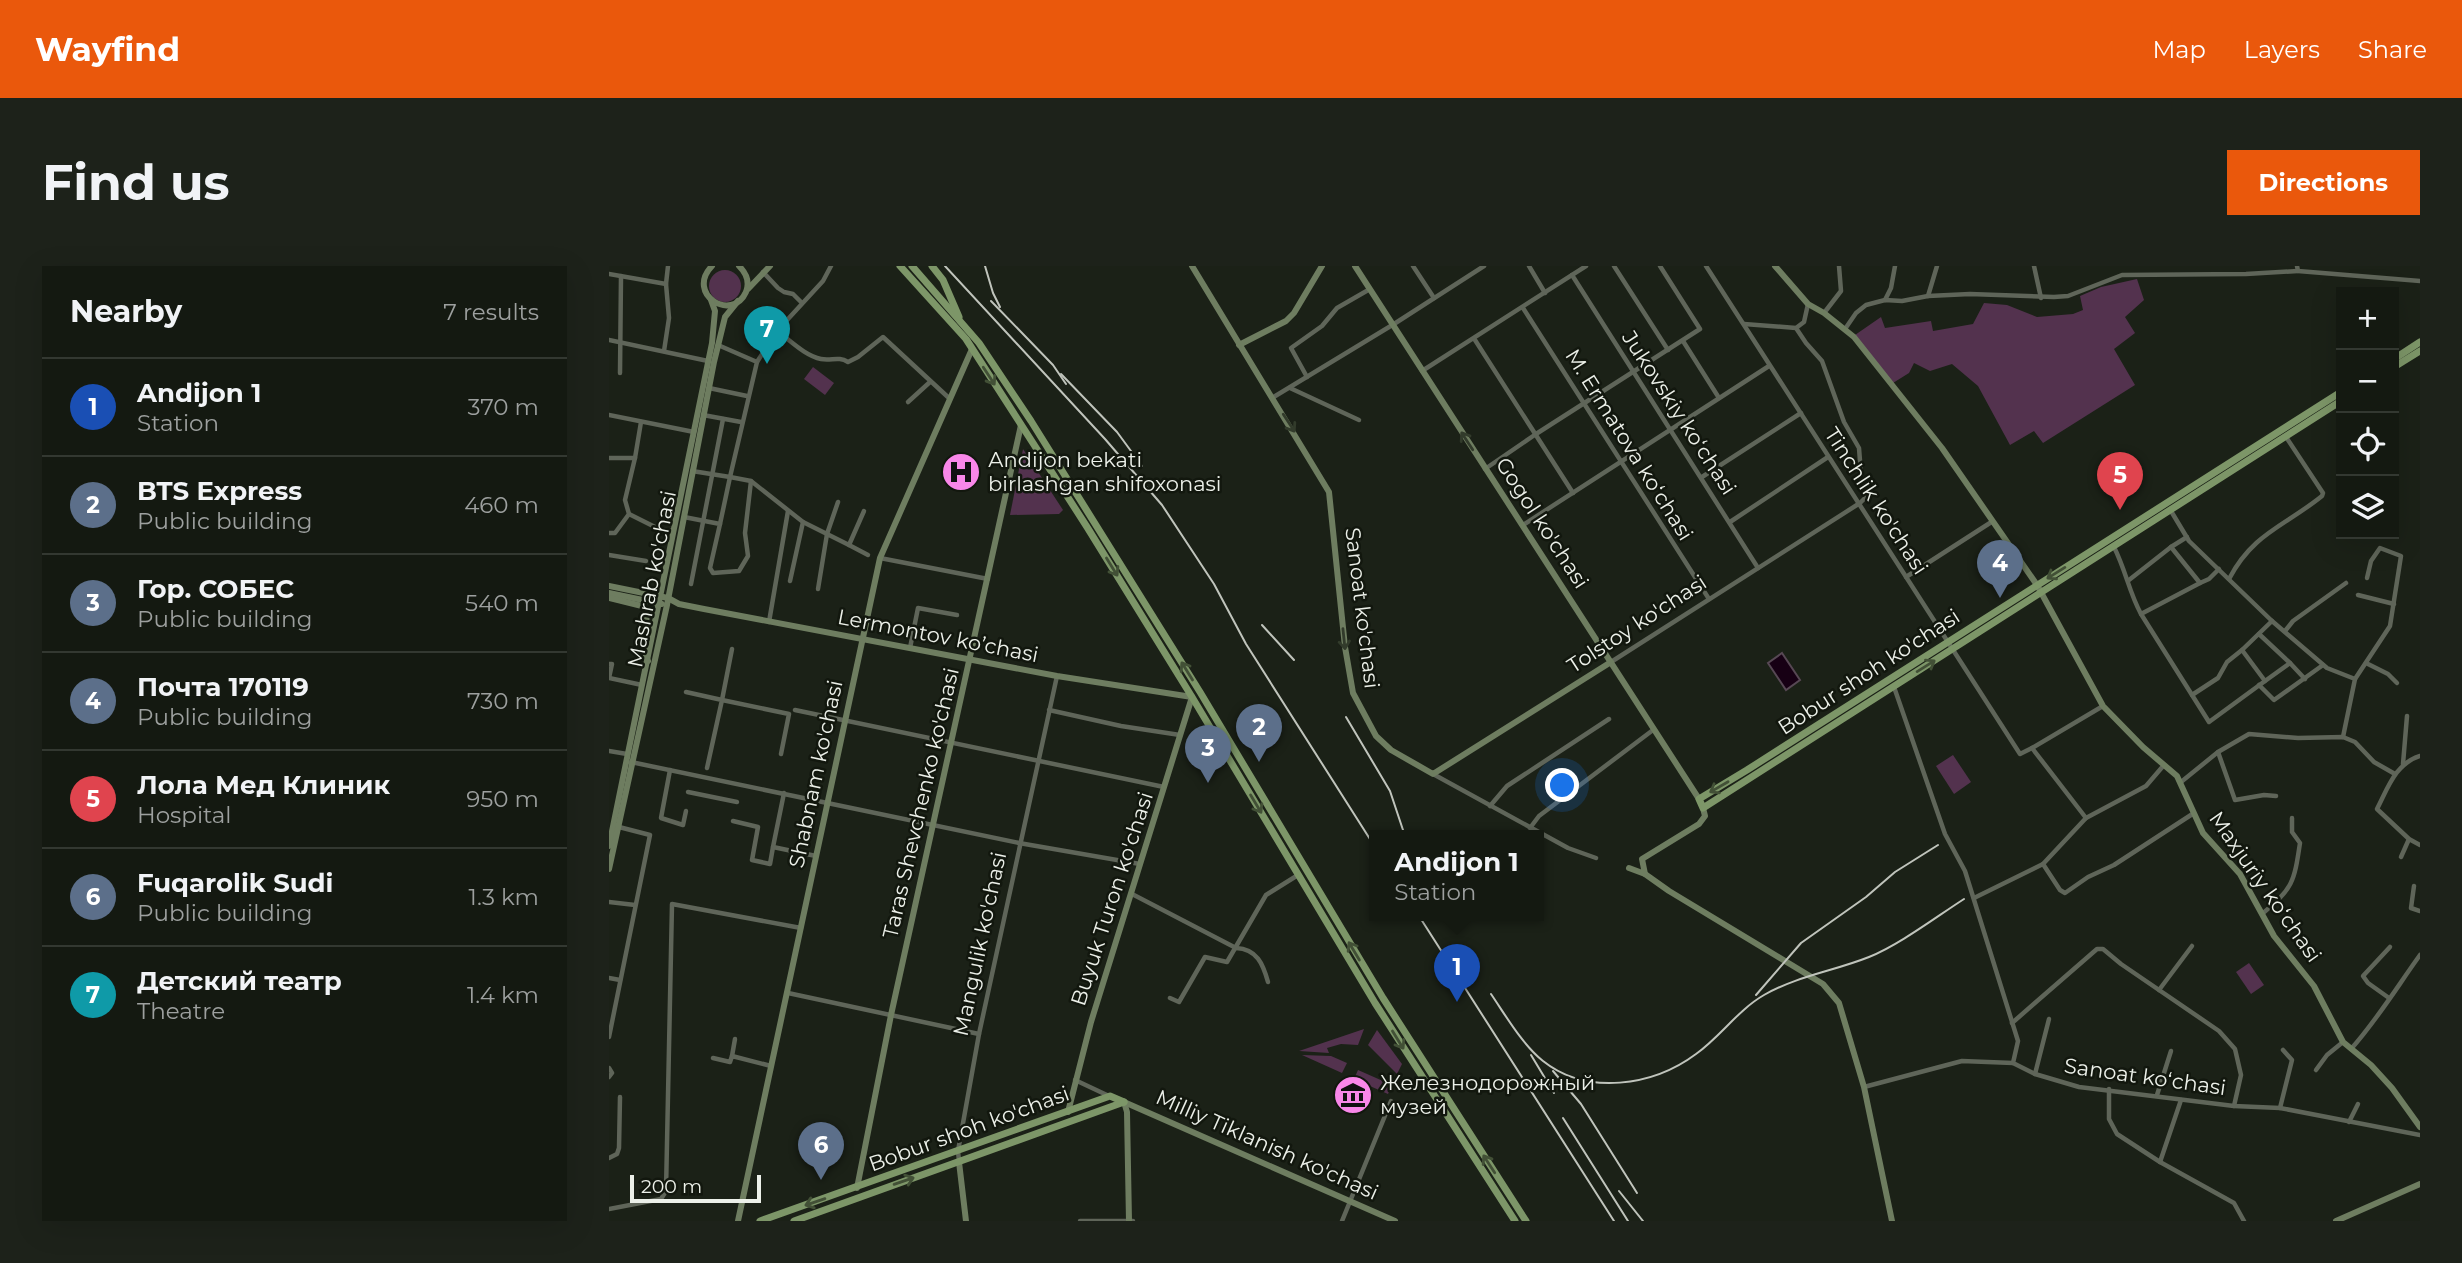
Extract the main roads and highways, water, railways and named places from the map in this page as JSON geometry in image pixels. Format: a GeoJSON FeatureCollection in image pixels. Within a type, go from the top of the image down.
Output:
{"type":"FeatureCollection","features":[{"type":"Feature","properties":{"kind":"main road"},"geometry":{"type":"LineString","coordinates":[[900,266],[915,270],[979,342],[1031,421],[1200,692],[1383,998],[1526,1221]]}},
{"type":"Feature","properties":{"kind":"main road"},"geometry":{"type":"LineString","coordinates":[[932,266],[943,280],[960,320]]}},
{"type":"Feature","properties":{"kind":"main road"},"geometry":{"type":"LineString","coordinates":[[915,270],[972,349],[1021,425],[1192,697],[1375,1003],[1515,1221]]}},
{"type":"Feature","properties":{"kind":"main road"},"geometry":{"type":"LineString","coordinates":[[2399,356],[2420,342]]}},
{"type":"Feature","properties":{"kind":"main road"},"geometry":{"type":"LineString","coordinates":[[2399,364],[2420,351]]}},
{"type":"Feature","properties":{"kind":"main road","name":"Bobur shoh ko'chasi"},"geometry":{"type":"LineString","coordinates":[[1750,774],[1699,799],[1703,808],[1948,642],[2336,395]]}},
{"type":"Feature","properties":{"kind":"main road","name":"Bobur shoh ko'chasi"},"geometry":{"type":"LineString","coordinates":[[1770,761],[1894,687],[2336,404]]}},
{"type":"Feature","properties":{"kind":"main road"},"geometry":{"type":"LineString","coordinates":[[1192,697],[1200,692]]}},
{"type":"Feature","properties":{"kind":"main road"},"geometry":{"type":"LineString","coordinates":[[1375,1003],[1383,998]]}},
{"type":"Feature","properties":{"kind":"main road","name":"Bobur shoh ko'chasi"},"geometry":{"type":"LineString","coordinates":[[760,1221],[1110,1096],[1124,1102],[794,1221]]}},
{"type":"Feature","properties":{"kind":"railway"},"geometry":{"type":"LineString","coordinates":[[945,266],[1105,439],[1162,505],[1214,584],[1246,644],[1369,838]]}},
{"type":"Feature","properties":{"kind":"railway"},"geometry":{"type":"LineString","coordinates":[[985,266],[1000,307]]}},
{"type":"Feature","properties":{"kind":"railway"},"geometry":{"type":"LineString","coordinates":[[991,301],[1053,365],[1066,384]]}},
{"type":"Feature","properties":{"kind":"railway"},"geometry":{"type":"LineString","coordinates":[[1061,374],[1117,432],[1142,466]]}},
{"type":"Feature","properties":{"kind":"railway"},"geometry":{"type":"LineString","coordinates":[[1262,625],[1294,660]]}},
{"type":"Feature","properties":{"kind":"railway"},"geometry":{"type":"LineString","coordinates":[[1346,717],[1390,791],[1403,830]]}},
{"type":"Feature","properties":{"kind":"railway"},"geometry":{"type":"LineString","coordinates":[[1756,995],[1801,943],[1866,897],[1895,872],[1938,845]]}},
{"type":"Feature","properties":{"kind":"railway"},"geometry":{"type":"LineString","coordinates":[[1491,994],[1528,1046],[1543,1061],[1560,1072],[1599,1083],[1640,1080],[1660,1074],[1696,1054],[1764,995],[1789,983],[1881,952],[1964,899]]}},
{"type":"Feature","properties":{"kind":"railway"},"geometry":{"type":"LineString","coordinates":[[1422,921],[1614,1221]]}},
{"type":"Feature","properties":{"kind":"railway"},"geometry":{"type":"LineString","coordinates":[[1531,1055],[1554,1093]]}},
{"type":"Feature","properties":{"kind":"railway"},"geometry":{"type":"LineString","coordinates":[[1553,1071],[1581,1104],[1637,1193]]}},
{"type":"Feature","properties":{"kind":"railway"},"geometry":{"type":"LineString","coordinates":[[1563,1118],[1628,1221]]}},
{"type":"Feature","properties":{"kind":"railway"},"geometry":{"type":"LineString","coordinates":[[1619,1191],[1643,1221]]}},
{"type":"Feature","properties":{"kind":"place","name":"Детский театр"},"geometry":{"type":"Point","coordinates":[767,364]}},
{"type":"Feature","properties":{"kind":"place","name":"Аndijon bekati birlashgan shifoxonasi"},"geometry":{"type":"Point","coordinates":[961,472]}},
{"type":"Feature","properties":{"kind":"place","name":"Лола Мед Клиник"},"geometry":{"type":"Point","coordinates":[2120,510]}},
{"type":"Feature","properties":{"kind":"place","name":"Почта 170119"},"geometry":{"type":"Point","coordinates":[2000,598]}},
{"type":"Feature","properties":{"kind":"place","name":"BTS Express"},"geometry":{"type":"Point","coordinates":[1259,762]}},
{"type":"Feature","properties":{"kind":"place","name":"Гор. СОБЕС"},"geometry":{"type":"Point","coordinates":[1208,783]}},
{"type":"Feature","properties":{"kind":"place","name":"Andijon 1"},"geometry":{"type":"Point","coordinates":[1457,1002]}},
{"type":"Feature","properties":{"kind":"place","name":"Железнодорожный музей"},"geometry":{"type":"Point","coordinates":[1353,1095]}},
{"type":"Feature","properties":{"kind":"place","name":"Fuqarolik Sudi"},"geometry":{"type":"Point","coordinates":[821,1180]}}]}
